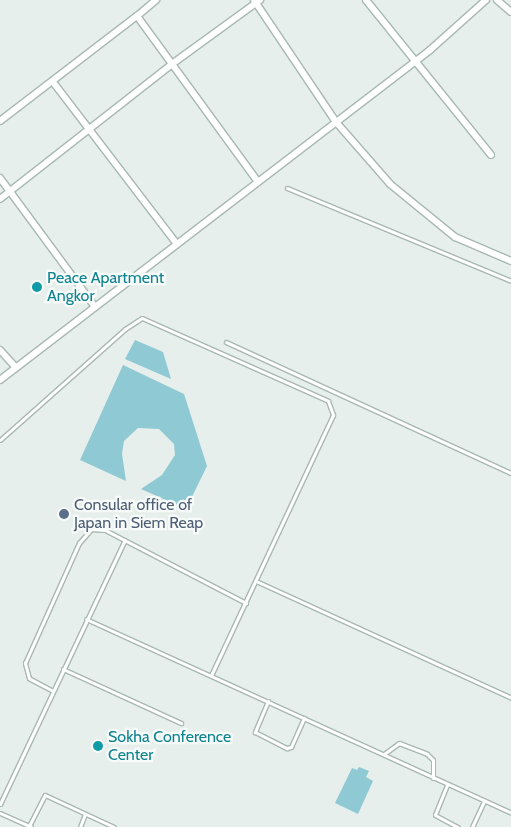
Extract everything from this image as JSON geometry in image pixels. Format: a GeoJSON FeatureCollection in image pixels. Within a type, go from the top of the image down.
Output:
{"type":"FeatureCollection","features":[{"type":"Feature","properties":{"kind":"street"},"geometry":{"type":"LineString","coordinates":[[0,121],[53,82],[156,0]]}},
{"type":"Feature","properties":{"kind":"street"},"geometry":{"type":"LineString","coordinates":[[366,0],[491,155]]}},
{"type":"Feature","properties":{"kind":"street"},"geometry":{"type":"LineString","coordinates":[[0,380],[416,60],[486,0]]}},
{"type":"Feature","properties":{"kind":"street"},"geometry":{"type":"LineString","coordinates":[[497,0],[511,12]]}},
{"type":"Feature","properties":{"kind":"street"},"geometry":{"type":"LineString","coordinates":[[0,198],[172,64],[257,1],[336,122],[390,184],[434,222],[455,236],[511,261]]}},
{"type":"Feature","properties":{"kind":"street"},"geometry":{"type":"LineString","coordinates":[[137,16],[258,182]]}},
{"type":"Feature","properties":{"kind":"street"},"geometry":{"type":"LineString","coordinates":[[53,82],[176,243]]}},
{"type":"Feature","properties":{"kind":"street"},"geometry":{"type":"LineString","coordinates":[[0,178],[95,307]]}},
{"type":"Feature","properties":{"kind":"street"},"geometry":{"type":"LineString","coordinates":[[0,350],[16,368]]}},
{"type":"Feature","properties":{"kind":"lane"},"geometry":{"type":"LineString","coordinates":[[287,188],[511,282]]}},
{"type":"Feature","properties":{"kind":"lane"},"geometry":{"type":"LineString","coordinates":[[0,440],[125,329],[142,318],[324,398],[331,405],[333,415],[211,675]]}},
{"type":"Feature","properties":{"kind":"lane"},"geometry":{"type":"LineString","coordinates":[[226,342],[511,473]]}},
{"type":"Feature","properties":{"kind":"lane"},"geometry":{"type":"LineString","coordinates":[[53,691],[29,678],[25,663],[79,543],[84,535],[97,528],[246,603]]}},
{"type":"Feature","properties":{"kind":"lane"},"geometry":{"type":"LineString","coordinates":[[0,804],[124,540]]}},
{"type":"Feature","properties":{"kind":"lane"},"geometry":{"type":"LineString","coordinates":[[256,581],[511,698]]}},
{"type":"Feature","properties":{"kind":"lane"},"geometry":{"type":"LineString","coordinates":[[86,619],[511,813]]}},
{"type":"Feature","properties":{"kind":"lane"},"geometry":{"type":"LineString","coordinates":[[62,669],[180,724]]}},
{"type":"Feature","properties":{"kind":"lane"},"geometry":{"type":"LineString","coordinates":[[268,701],[254,732],[287,748],[291,747],[304,718]]}},
{"type":"Feature","properties":{"kind":"lane"},"geometry":{"type":"LineString","coordinates":[[384,754],[399,743],[427,754],[432,760],[433,778]]}},
{"type":"Feature","properties":{"kind":"lane"},"geometry":{"type":"LineString","coordinates":[[447,784],[435,815],[458,827]]}},
{"type":"Feature","properties":{"kind":"lane"},"geometry":{"type":"LineString","coordinates":[[0,813],[30,826],[43,796],[114,827]]}},
{"type":"Feature","properties":{"kind":"lane"},"geometry":{"type":"LineString","coordinates":[[472,827],[484,801]]}},
{"type":"Feature","properties":{"kind":"lane"},"geometry":{"type":"LineString","coordinates":[[80,827],[86,814]]}},
{"type":"Feature","properties":{"kind":"water"},"geometry":{"type":"Polygon","coordinates":[[[135,340],[163,352],[171,379],[125,359],[135,340]]]}},
{"type":"Feature","properties":{"kind":"water"},"geometry":{"type":"Polygon","coordinates":[[[123,365],[184,394],[207,466],[186,509],[141,489],[162,475],[175,455],[174,444],[159,429],[138,428],[124,441],[122,454],[126,481],[80,460],[123,365]]]}},
{"type":"Feature","properties":{"kind":"water"},"geometry":{"type":"Polygon","coordinates":[[[359,767],[369,771],[366,777],[373,781],[358,814],[335,803],[352,768],[357,770],[359,767]]]}},
{"type":"Feature","properties":{"kind":"place","name":"Peace Apartment Angkor"},"geometry":{"type":"Point","coordinates":[37,287]}},
{"type":"Feature","properties":{"kind":"place","name":"Consular office of Japan in Siem Reap"},"geometry":{"type":"Point","coordinates":[64,514]}},
{"type":"Feature","properties":{"kind":"place","name":"Sokha Conference Center"},"geometry":{"type":"Point","coordinates":[98,746]}}]}
